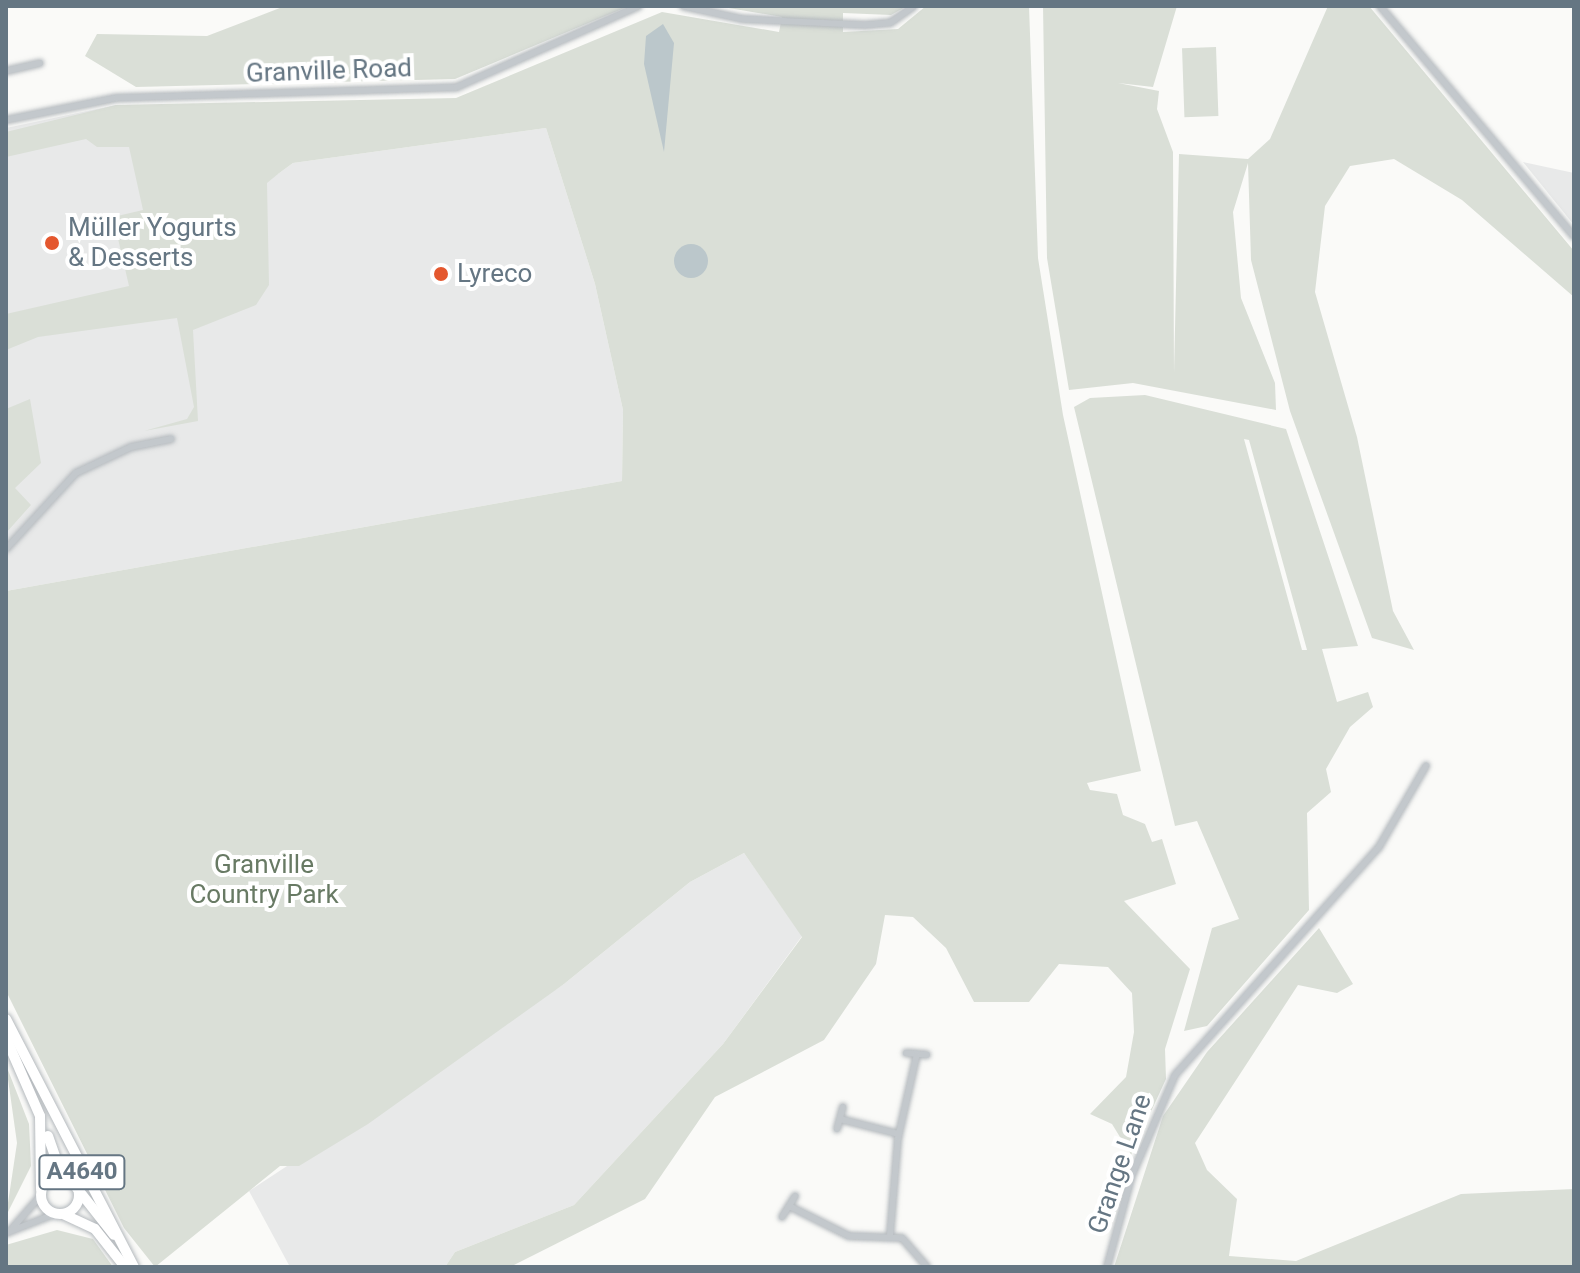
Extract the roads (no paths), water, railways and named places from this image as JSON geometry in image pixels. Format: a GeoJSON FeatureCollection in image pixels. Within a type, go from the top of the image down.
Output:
{"type":"FeatureCollection","features":[{"type":"Feature","properties":{"kind":"main road","name":"A4640"},"geometry":{"type":"LineString","coordinates":[[6,1019],[134,1267]]}},
{"type":"Feature","properties":{"kind":"main road","name":"A4640"},"geometry":{"type":"LineString","coordinates":[[6,1038],[40,1116],[41,1192],[60,1214],[95,1229],[125,1267]]}},
{"type":"Feature","properties":{"kind":"main road","name":"A4640"},"geometry":{"type":"LineString","coordinates":[[33,1076],[62,1176],[76,1187],[118,1237]]}},
{"type":"Feature","properties":{"kind":"main road","name":"A4640"},"geometry":{"type":"LineString","coordinates":[[41,1192],[62,1176]]}},
{"type":"Feature","properties":{"kind":"main road","name":"A4640"},"geometry":{"type":"LineString","coordinates":[[60,1214],[76,1205],[76,1187]]}},
{"type":"Feature","properties":{"kind":"street","name":"Granville Road"},"geometry":{"type":"LineString","coordinates":[[6,120],[116,98],[457,87],[639,6]]}},
{"type":"Feature","properties":{"kind":"street"},"geometry":{"type":"LineString","coordinates":[[683,6],[742,19],[880,25],[914,6]]}},
{"type":"Feature","properties":{"kind":"street"},"geometry":{"type":"LineString","coordinates":[[1380,6],[1574,236]]}},
{"type":"Feature","properties":{"kind":"street"},"geometry":{"type":"LineString","coordinates":[[6,71],[40,63]]}},
{"type":"Feature","properties":{"kind":"street"},"geometry":{"type":"LineString","coordinates":[[6,549],[76,473],[131,447],[171,439]]}},
{"type":"Feature","properties":{"kind":"street","name":"Grange Lane"},"geometry":{"type":"LineString","coordinates":[[1107,1267],[1132,1175],[1175,1075],[1379,847],[1426,766]]}},
{"type":"Feature","properties":{"kind":"street"},"geometry":{"type":"LineString","coordinates":[[906,1053],[927,1055]]}},
{"type":"Feature","properties":{"kind":"street"},"geometry":{"type":"LineString","coordinates":[[890,1235],[899,1134],[917,1054]]}},
{"type":"Feature","properties":{"kind":"street"},"geometry":{"type":"LineString","coordinates":[[837,1129],[843,1107]]}},
{"type":"Feature","properties":{"kind":"street"},"geometry":{"type":"LineString","coordinates":[[840,1119],[899,1134]]}},
{"type":"Feature","properties":{"kind":"street"},"geometry":{"type":"LineString","coordinates":[[8,1233],[41,1192]]}},
{"type":"Feature","properties":{"kind":"street"},"geometry":{"type":"LineString","coordinates":[[782,1217],[795,1196]]}},
{"type":"Feature","properties":{"kind":"street"},"geometry":{"type":"LineString","coordinates":[[789,1206],[849,1236],[890,1235],[915,1247],[927,1267]]}},
{"type":"Feature","properties":{"kind":"street"},"geometry":{"type":"LineString","coordinates":[[8,1233],[60,1214]]}},
{"type":"Feature","properties":{"kind":"place","name":"Müller Yogurts & Desserts"},"geometry":{"type":"Point","coordinates":[52,243]}},
{"type":"Feature","properties":{"kind":"place","name":"Lyreco"},"geometry":{"type":"Point","coordinates":[441,274]}},
{"type":"Feature","properties":{"kind":"park label","name":"Granville Country Park"},"geometry":{"type":"Point","coordinates":[264,880]}}]}
